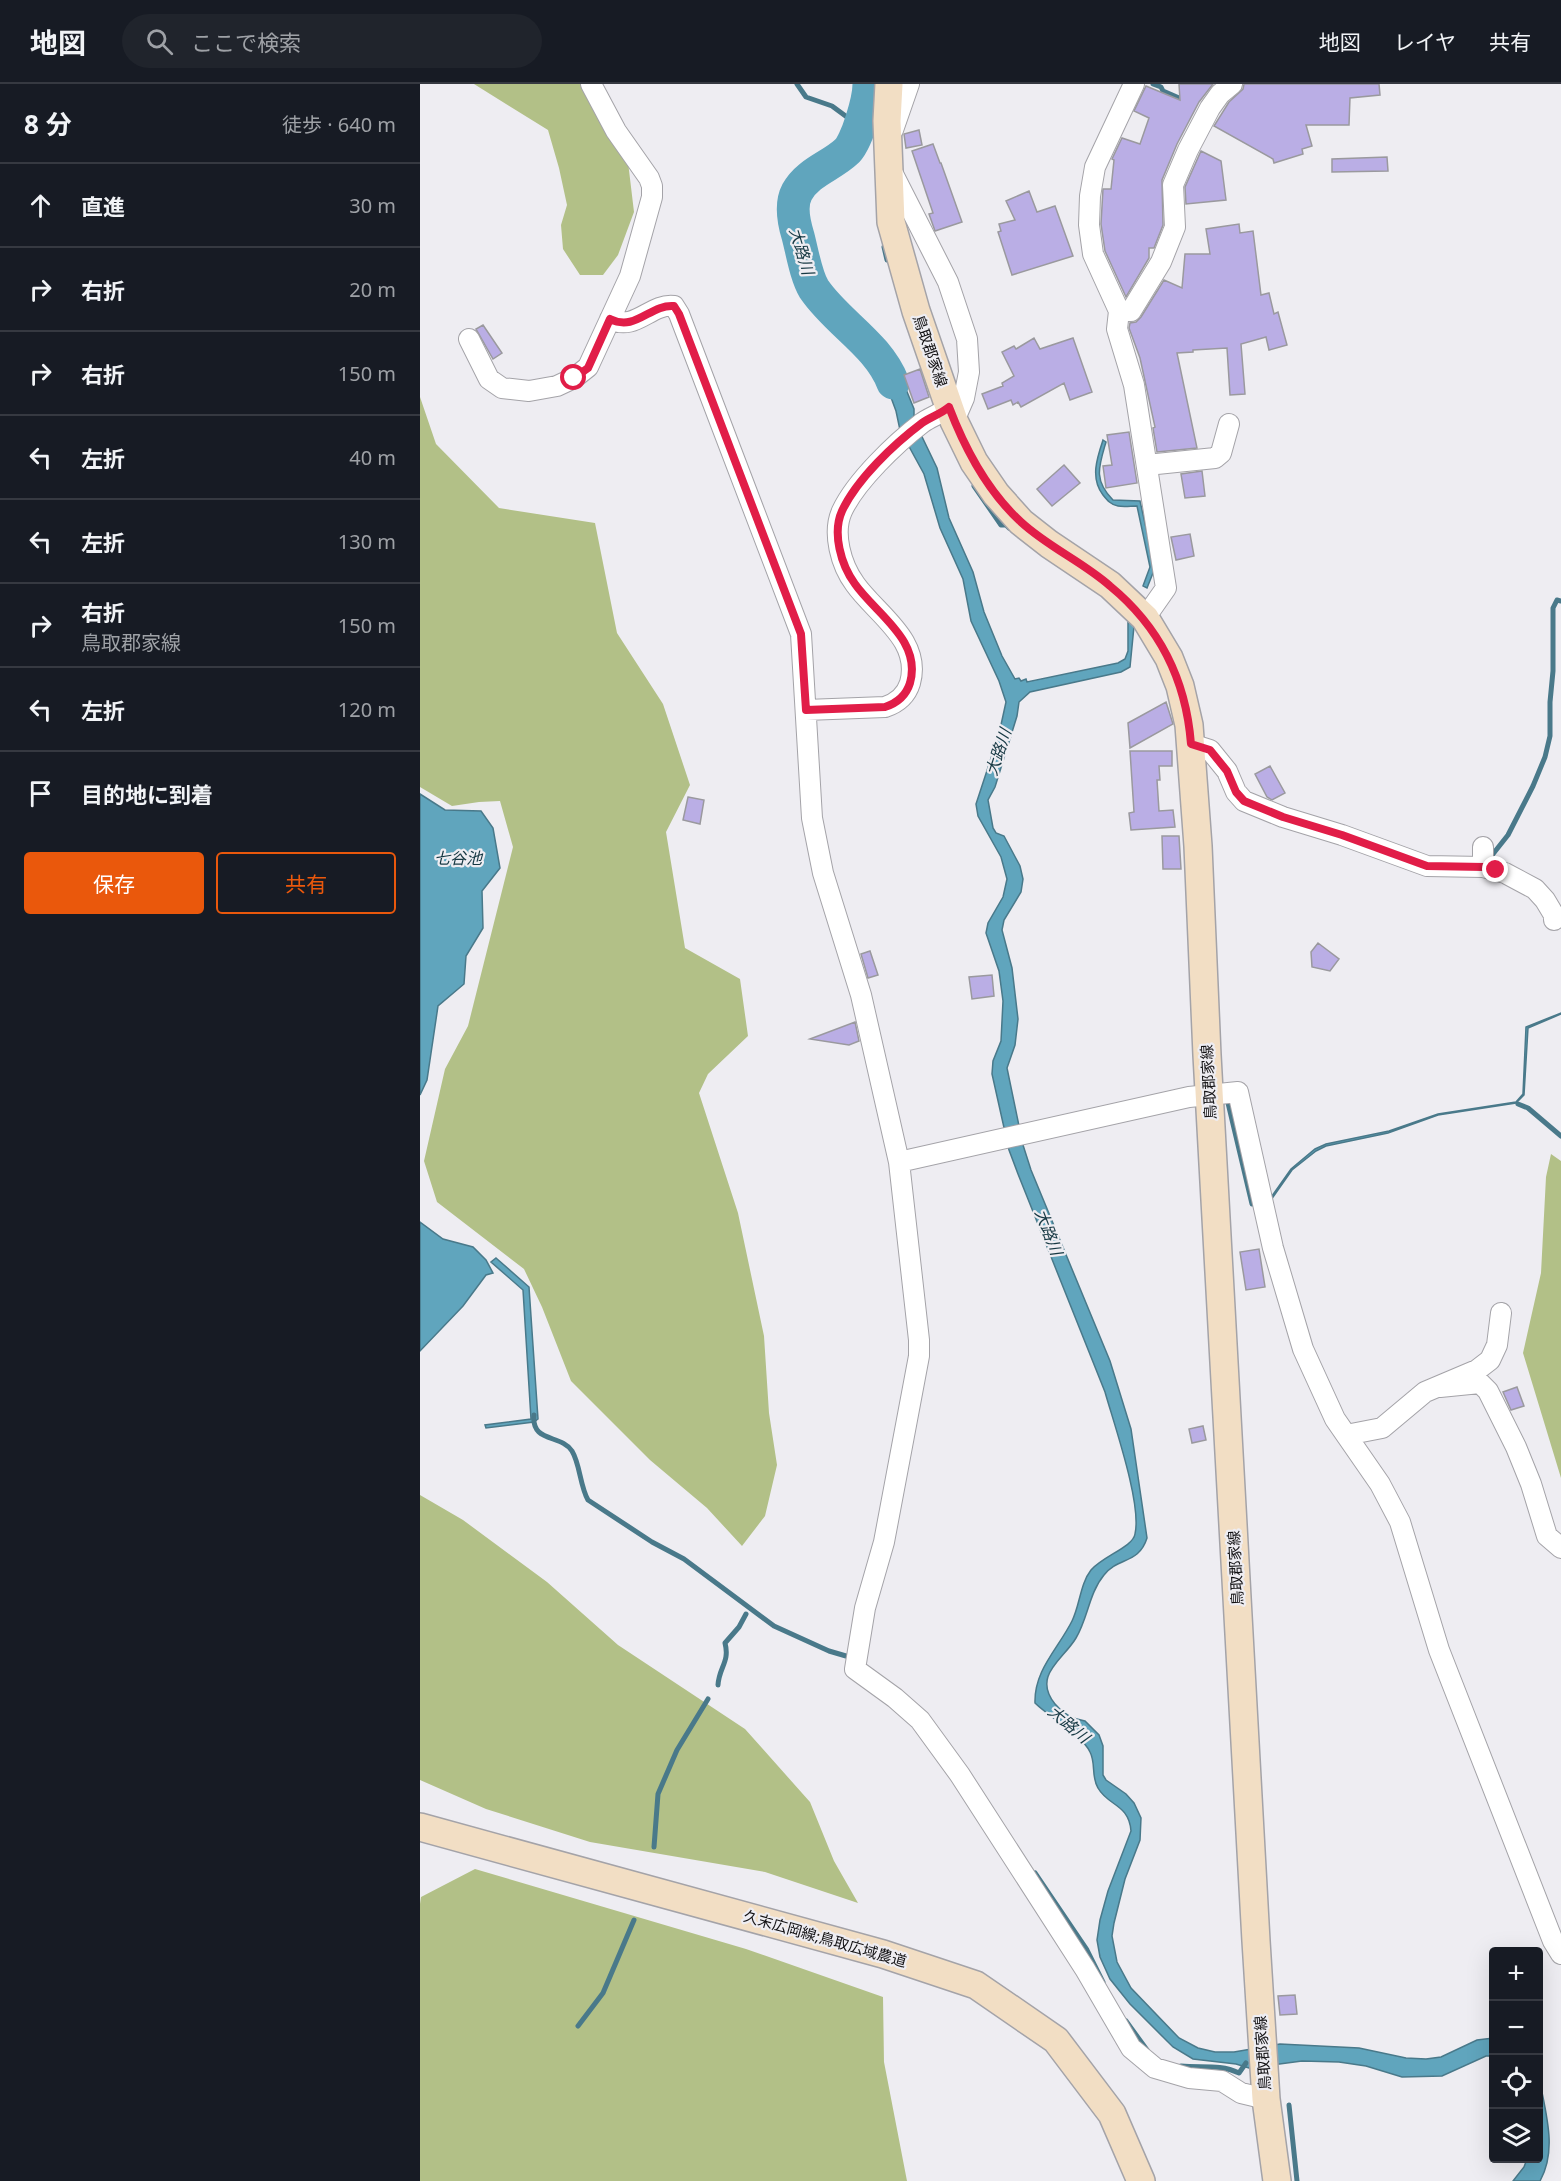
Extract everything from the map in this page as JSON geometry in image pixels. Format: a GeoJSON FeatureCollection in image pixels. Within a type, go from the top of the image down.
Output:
{"type":"FeatureCollection","features":[{"type":"Feature","properties":{"kind":"main road","name":"鳥取郡家線"},"geometry":{"type":"LineString","coordinates":[[889,84],[888,156],[891,222],[916,312],[952,414],[974,462],[996,494],[1021,522],[1110,585],[1145,618],[1169,658],[1180,686],[1189,725],[1198,846],[1209,1095],[1264,2072],[1277,2181]]}},
{"type":"Feature","properties":{"kind":"main road","name":"久末広岡線;鳥取広域農道"},"geometry":{"type":"LineString","coordinates":[[420,1827],[883,1954],[976,1985],[1056,2040],[1112,2114],[1141,2181]]}},
{"type":"Feature","properties":{"kind":"street"},"geometry":{"type":"LineString","coordinates":[[469,339],[489,380],[502,388],[529,391],[557,386],[588,368],[630,276],[650,208],[652,186],[645,171],[616,131],[591,84]]}},
{"type":"Feature","properties":{"kind":"street"},"geometry":{"type":"LineString","coordinates":[[806,710],[885,707],[893,704],[908,691],[911,663],[901,636],[888,618],[855,585],[846,569],[838,540],[839,524],[842,511],[860,485],[898,442],[925,421],[952,414],[964,398],[969,372],[967,339],[948,282],[888,156],[909,84]]}},
{"type":"Feature","properties":{"kind":"street"},"geometry":{"type":"LineString","coordinates":[[1134,84],[1095,167],[1090,196],[1089,225],[1093,254],[1119,311],[1117,329],[1134,385],[1166,588],[1145,618]]}},
{"type":"Feature","properties":{"kind":"street"},"geometry":{"type":"LineString","coordinates":[[1119,311],[1131,310],[1161,262],[1174,227],[1173,185],[1210,108],[1220,94],[1232,84]]}},
{"type":"Feature","properties":{"kind":"street"},"geometry":{"type":"LineString","coordinates":[[610,319],[621,324],[630,323],[670,305],[674,306],[679,314],[801,634],[812,818],[823,873],[861,995],[899,1162],[919,1356],[884,1542],[865,1608],[855,1669],[895,1698],[920,1720],[960,1775],[1085,1970],[1131,2048],[1155,2068],[1189,2078],[1222,2081],[1241,2093],[1266,2099]]}},
{"type":"Feature","properties":{"kind":"street"},"geometry":{"type":"LineString","coordinates":[[1147,465],[1215,458],[1221,453],[1229,424]]}},
{"type":"Feature","properties":{"kind":"street"},"geometry":{"type":"LineString","coordinates":[[1191,744],[1210,750],[1227,771],[1236,792],[1244,801],[1283,817],[1342,835],[1427,866],[1484,867],[1505,873],[1535,889],[1545,900],[1554,915],[1554,920]]}},
{"type":"Feature","properties":{"kind":"street"},"geometry":{"type":"LineString","coordinates":[[1483,847],[1484,867]]}},
{"type":"Feature","properties":{"kind":"street"},"geometry":{"type":"LineString","coordinates":[[899,1162],[1189,1097],[1238,1092],[1274,1248],[1303,1349],[1335,1419],[1380,1484],[1400,1522],[1439,1650],[1553,1941],[1561,1954]]}},
{"type":"Feature","properties":{"kind":"street"},"geometry":{"type":"LineString","coordinates":[[1346,1435],[1382,1428],[1425,1392],[1472,1373],[1490,1360],[1498,1337],[1501,1313]]}},
{"type":"Feature","properties":{"kind":"street"},"geometry":{"type":"LineString","coordinates":[[1440,1387],[1480,1383],[1488,1391],[1516,1447],[1548,1536],[1561,1548]]}},
{"type":"Feature","properties":{"kind":"green space"},"geometry":{"type":"Polygon","coordinates":[[[474,84],[584,84],[628,162],[634,212],[618,255],[603,275],[580,275],[563,249],[561,225],[567,205],[548,130],[474,84]]]}},
{"type":"Feature","properties":{"kind":"green space"},"geometry":{"type":"Polygon","coordinates":[[[420,397],[436,444],[499,508],[595,523],[617,633],[663,704],[690,785],[666,832],[685,948],[740,979],[748,1036],[708,1074],[699,1093],[738,1213],[764,1336],[769,1413],[777,1465],[765,1516],[742,1546],[707,1508],[650,1460],[571,1381],[542,1307],[524,1269],[437,1202],[424,1161],[445,1069],[468,1026],[513,847],[500,801],[452,806],[420,787],[420,397]]]}},
{"type":"Feature","properties":{"kind":"green space"},"geometry":{"type":"Polygon","coordinates":[[[1551,1154],[1561,1161],[1561,1478],[1523,1353],[1541,1273],[1546,1177],[1551,1154]]]}},
{"type":"Feature","properties":{"kind":"green space"},"geometry":{"type":"Polygon","coordinates":[[[420,1495],[463,1520],[547,1582],[618,1645],[745,1729],[810,1802],[834,1861],[858,1903],[765,1872],[590,1842],[486,1809],[420,1780],[420,1495]]]}},
{"type":"Feature","properties":{"kind":"green space"},"geometry":{"type":"Polygon","coordinates":[[[475,1869],[746,1949],[883,1997],[884,2062],[907,2181],[420,2181],[421,1897],[475,1869]]]}},
{"type":"Feature","properties":{"kind":"water"},"geometry":{"type":"Polygon","coordinates":[[[870,339],[891,359],[901,377],[914,409],[914,420],[937,468],[949,518],[973,572],[984,612],[1002,656],[1015,679],[1019,678],[1021,681],[1026,679],[1027,682],[1118,663],[1125,659],[1128,651],[1128,622],[1134,626],[1130,667],[1121,672],[1030,692],[1019,702],[1017,716],[995,787],[988,800],[993,828],[996,833],[1004,836],[1020,866],[1023,879],[1021,892],[1004,920],[1002,930],[1012,968],[1018,1019],[1015,1045],[1007,1068],[1023,1145],[1031,1170],[1110,1361],[1131,1429],[1147,1538],[1139,1552],[1110,1569],[1099,1582],[1076,1638],[1052,1668],[1047,1685],[1049,1694],[1061,1711],[1085,1721],[1099,1735],[1103,1746],[1103,1775],[1134,1803],[1141,1818],[1140,1840],[1125,1879],[1114,1923],[1112,1936],[1117,1962],[1131,1988],[1179,2038],[1198,2048],[1215,2052],[1234,2052],[1280,2044],[1359,2048],[1406,2058],[1426,2059],[1441,2057],[1477,2040],[1489,2038],[1489,2056],[1442,2076],[1402,2077],[1366,2066],[1339,2062],[1302,2061],[1249,2068],[1236,2064],[1193,2059],[1173,2047],[1130,2004],[1110,1979],[1100,1957],[1097,1940],[1100,1920],[1108,1891],[1131,1831],[1129,1822],[1122,1810],[1107,1799],[1098,1788],[1092,1756],[1086,1746],[1035,1703],[1038,1680],[1072,1621],[1087,1576],[1096,1565],[1133,1539],[1136,1521],[1135,1504],[1105,1392],[1009,1150],[992,1074],[993,1061],[1001,1041],[1003,1001],[999,971],[986,933],[988,923],[1003,897],[1007,879],[1001,857],[978,816],[976,804],[999,734],[1006,702],[999,681],[971,621],[963,579],[940,528],[924,474],[900,430],[896,411],[879,365],[865,351],[870,339]]]}},
{"type":"Feature","properties":{"kind":"water"},"geometry":{"type":"Polygon","coordinates":[[[1103,440],[1106,442],[1099,472],[1102,486],[1113,500],[1140,501],[1155,568],[1147,588],[1143,586],[1150,567],[1137,506],[1120,506],[1111,503],[1103,495],[1097,482],[1097,461],[1103,440]]]}},
{"type":"Feature","properties":{"kind":"water","name":"七谷池"},"geometry":{"type":"Polygon","coordinates":[[[420,794],[445,810],[481,811],[493,828],[500,868],[482,891],[483,928],[466,956],[464,984],[438,1006],[427,1080],[420,1095],[420,794]]]}},
{"type":"Feature","properties":{"kind":"water"},"geometry":{"type":"Polygon","coordinates":[[[1561,1013],[1528,1028],[1524,1095],[1516,1103],[1438,1115],[1388,1133],[1326,1146],[1292,1170],[1272,1196],[1291,1169],[1315,1149],[1326,1144],[1389,1131],[1438,1114],[1516,1102],[1523,1094],[1526,1027],[1561,1013]]]}},
{"type":"Feature","properties":{"kind":"water"},"geometry":{"type":"Polygon","coordinates":[[[420,1222],[443,1239],[473,1247],[486,1260],[493,1273],[486,1275],[463,1306],[420,1351],[420,1222]]]}},
{"type":"Feature","properties":{"kind":"water"},"geometry":{"type":"Polygon","coordinates":[[[496,1258],[529,1287],[538,1419],[534,1422],[486,1428],[485,1425],[531,1419],[523,1290],[491,1262],[496,1258]]]}},
{"type":"Feature","properties":{"kind":"water"},"geometry":{"type":"Polygon","coordinates":[[[1543,2096],[1549,2143],[1545,2169],[1540,2181],[1513,2181],[1526,2163],[1543,2163],[1543,2096]]]}},
{"type":"Feature","properties":{"kind":"building"},"geometry":{"type":"Polygon","coordinates":[[[1179,84],[1213,84],[1199,102],[1177,144],[1162,180],[1163,225],[1154,248],[1149,248],[1149,258],[1126,297],[1105,251],[1101,224],[1103,189],[1111,189],[1114,160],[1112,159],[1122,138],[1140,144],[1149,118],[1134,111],[1146,86],[1180,100],[1179,84]]]}},
{"type":"Feature","properties":{"kind":"building"},"geometry":{"type":"Polygon","coordinates":[[[1244,84],[1379,84],[1380,95],[1350,98],[1349,125],[1306,125],[1312,146],[1302,149],[1303,154],[1274,163],[1273,159],[1214,126],[1229,102],[1243,89],[1244,84]]]}},
{"type":"Feature","properties":{"kind":"building"},"geometry":{"type":"Polygon","coordinates":[[[919,130],[922,145],[906,148],[904,134],[919,130]]]}},
{"type":"Feature","properties":{"kind":"building"},"geometry":{"type":"Polygon","coordinates":[[[933,144],[962,222],[935,231],[929,214],[933,213],[912,151],[933,144]]]}},
{"type":"Feature","properties":{"kind":"building"},"geometry":{"type":"Polygon","coordinates":[[[1201,151],[1221,161],[1226,200],[1186,204],[1185,187],[1201,151]]]}},
{"type":"Feature","properties":{"kind":"building"},"geometry":{"type":"Polygon","coordinates":[[[1387,157],[1388,171],[1332,172],[1332,159],[1387,157]]]}},
{"type":"Feature","properties":{"kind":"building"},"geometry":{"type":"Polygon","coordinates":[[[1029,191],[1037,212],[1055,206],[1073,256],[1012,275],[998,232],[1001,231],[999,224],[1015,220],[1006,201],[1029,191]]]}},
{"type":"Feature","properties":{"kind":"building"},"geometry":{"type":"Polygon","coordinates":[[[1239,224],[1240,233],[1253,231],[1261,295],[1269,293],[1274,314],[1278,312],[1287,345],[1269,350],[1266,337],[1241,344],[1245,394],[1230,395],[1227,348],[1177,353],[1197,448],[1157,452],[1153,428],[1155,427],[1140,358],[1129,328],[1130,323],[1136,322],[1141,317],[1164,280],[1182,288],[1185,254],[1210,254],[1206,229],[1239,224]]]}},
{"type":"Feature","properties":{"kind":"building"},"geometry":{"type":"Polygon","coordinates":[[[483,325],[502,353],[493,359],[476,329],[483,325]]]}},
{"type":"Feature","properties":{"kind":"building"},"geometry":{"type":"Polygon","coordinates":[[[1034,338],[1040,349],[1073,338],[1092,392],[1070,400],[1064,383],[1021,407],[1018,402],[1013,405],[1011,400],[988,409],[982,394],[1003,386],[1002,383],[1014,376],[1002,352],[1014,346],[1016,349],[1034,338]]]}},
{"type":"Feature","properties":{"kind":"building"},"geometry":{"type":"Polygon","coordinates":[[[920,369],[929,397],[914,403],[904,375],[920,369]]]}},
{"type":"Feature","properties":{"kind":"building"},"geometry":{"type":"Polygon","coordinates":[[[1129,432],[1137,483],[1106,488],[1103,466],[1112,465],[1107,435],[1129,432]]]}},
{"type":"Feature","properties":{"kind":"building"},"geometry":{"type":"Polygon","coordinates":[[[1064,465],[1080,483],[1052,506],[1037,489],[1064,465]]]}},
{"type":"Feature","properties":{"kind":"building"},"geometry":{"type":"Polygon","coordinates":[[[1202,471],[1205,496],[1185,498],[1181,474],[1202,471]]]}},
{"type":"Feature","properties":{"kind":"building"},"geometry":{"type":"Polygon","coordinates":[[[1190,534],[1194,556],[1176,560],[1171,537],[1190,534]]]}},
{"type":"Feature","properties":{"kind":"building"},"geometry":{"type":"Polygon","coordinates":[[[1166,702],[1173,724],[1130,748],[1128,723],[1166,702]]]}},
{"type":"Feature","properties":{"kind":"building"},"geometry":{"type":"Polygon","coordinates":[[[1130,751],[1172,751],[1172,766],[1159,766],[1160,780],[1157,780],[1159,811],[1173,810],[1175,827],[1131,830],[1129,813],[1134,812],[1130,751]]]}},
{"type":"Feature","properties":{"kind":"building"},"geometry":{"type":"Polygon","coordinates":[[[1270,766],[1285,793],[1272,800],[1267,797],[1255,774],[1270,766]]]}},
{"type":"Feature","properties":{"kind":"building"},"geometry":{"type":"Polygon","coordinates":[[[688,797],[704,800],[700,824],[683,820],[688,797]]]}},
{"type":"Feature","properties":{"kind":"building"},"geometry":{"type":"Polygon","coordinates":[[[1162,836],[1179,836],[1181,869],[1163,869],[1162,836]]]}},
{"type":"Feature","properties":{"kind":"building"},"geometry":{"type":"Polygon","coordinates":[[[1318,943],[1339,959],[1330,971],[1312,967],[1311,952],[1318,943]]]}},
{"type":"Feature","properties":{"kind":"building"},"geometry":{"type":"Polygon","coordinates":[[[870,951],[878,975],[868,978],[861,954],[870,951]]]}},
{"type":"Feature","properties":{"kind":"building"},"geometry":{"type":"Polygon","coordinates":[[[992,975],[994,996],[972,999],[969,977],[992,975]]]}},
{"type":"Feature","properties":{"kind":"building"},"geometry":{"type":"Polygon","coordinates":[[[855,1022],[859,1041],[849,1045],[810,1039],[855,1022]]]}},
{"type":"Feature","properties":{"kind":"building"},"geometry":{"type":"Polygon","coordinates":[[[1259,1249],[1265,1287],[1246,1290],[1240,1252],[1259,1249]]]}},
{"type":"Feature","properties":{"kind":"building"},"geometry":{"type":"Polygon","coordinates":[[[1517,1387],[1524,1406],[1511,1410],[1503,1392],[1517,1387]]]}},
{"type":"Feature","properties":{"kind":"building"},"geometry":{"type":"Polygon","coordinates":[[[1203,1426],[1206,1440],[1192,1443],[1189,1429],[1203,1426]]]}},
{"type":"Feature","properties":{"kind":"building"},"geometry":{"type":"Polygon","coordinates":[[[1295,1995],[1297,2014],[1280,2015],[1278,1996],[1295,1995]]]}},
{"type":"Feature","properties":{"kind":"waterway"},"geometry":{"type":"LineString","coordinates":[[797,84],[806,97],[832,106],[851,120]]}},
{"type":"Feature","properties":{"kind":"waterway","name":"大路川"},"geometry":{"type":"LineString","coordinates":[[869,84],[862,120],[850,147],[840,157],[807,179],[797,192],[793,214],[811,284],[834,313],[878,357],[893,383]]}},
{"type":"Feature","properties":{"kind":"waterway"},"geometry":{"type":"LineString","coordinates":[[1153,84],[1186,101]]}},
{"type":"Feature","properties":{"kind":"waterway"},"geometry":{"type":"LineString","coordinates":[[884,247],[887,260]]}},
{"type":"Feature","properties":{"kind":"waterway"},"geometry":{"type":"LineString","coordinates":[[974,486],[1001,525],[1009,528]]}},
{"type":"Feature","properties":{"kind":"waterway"},"geometry":{"type":"LineString","coordinates":[[1489,859],[1508,835],[1545,757],[1550,736],[1553,608],[1557,600],[1561,601]]}},
{"type":"Feature","properties":{"kind":"waterway"},"geometry":{"type":"LineString","coordinates":[[1228,1103],[1252,1204]]}},
{"type":"Feature","properties":{"kind":"waterway"},"geometry":{"type":"LineString","coordinates":[[1518,1104],[1528,1108],[1561,1136]]}},
{"type":"Feature","properties":{"kind":"waterway"},"geometry":{"type":"LineString","coordinates":[[534,1415],[537,1430],[561,1442],[572,1451],[588,1500],[652,1542],[684,1559],[774,1626],[829,1651],[846,1656]]}},
{"type":"Feature","properties":{"kind":"waterway"},"geometry":{"type":"LineString","coordinates":[[718,1685],[726,1655],[725,1643],[739,1627],[746,1614]]}},
{"type":"Feature","properties":{"kind":"waterway"},"geometry":{"type":"LineString","coordinates":[[654,1847],[658,1794],[677,1750],[708,1699]]}},
{"type":"Feature","properties":{"kind":"waterway"},"geometry":{"type":"LineString","coordinates":[[1035,1873],[1087,1950],[1103,1982]]}},
{"type":"Feature","properties":{"kind":"waterway"},"geometry":{"type":"LineString","coordinates":[[578,2026],[603,1993],[634,1920]]}},
{"type":"Feature","properties":{"kind":"waterway"},"geometry":{"type":"LineString","coordinates":[[1126,2021],[1147,2050]]}},
{"type":"Feature","properties":{"kind":"waterway"},"geometry":{"type":"LineString","coordinates":[[1181,2066],[1218,2067],[1239,2073],[1246,2063]]}},
{"type":"Feature","properties":{"kind":"waterway"},"geometry":{"type":"LineString","coordinates":[[1289,2105],[1297,2181]]}},
{"type":"Feature","properties":{"kind":"route"},"geometry":{"type":"LineString","coordinates":[[574,378],[588,368],[610,319],[621,324],[630,323],[662,307],[674,306],[801,634],[806,710],[885,707],[893,704],[908,691],[911,663],[901,636],[888,618],[855,585],[846,569],[838,540],[839,524],[842,511],[860,485],[898,442],[925,421],[949,407],[974,462],[996,494],[1021,522],[1110,585],[1145,618],[1169,658],[1180,686],[1191,744],[1210,750],[1227,771],[1236,792],[1244,801],[1283,817],[1342,835],[1427,866],[1456,865],[1496,870]]}}]}
